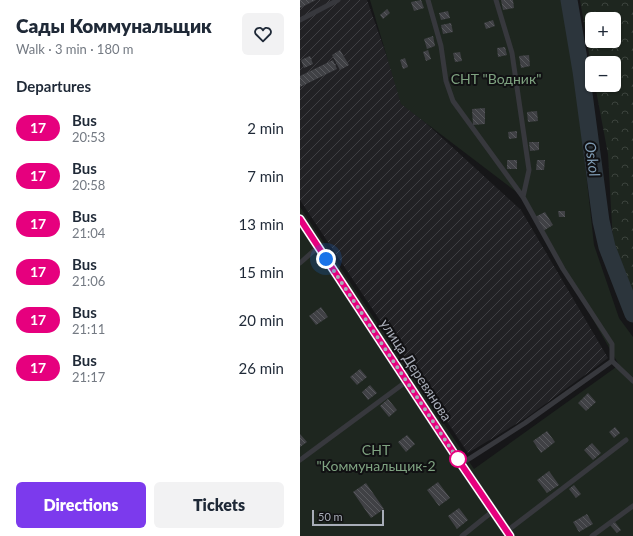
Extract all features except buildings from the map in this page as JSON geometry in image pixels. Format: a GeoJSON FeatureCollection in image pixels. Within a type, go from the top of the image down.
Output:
{"type":"FeatureCollection","features":[{"type":"Feature","properties":{"kind":"street","name":"улица Деревянова"},"geometry":{"type":"LineString","coordinates":[[300,219],[508,533]]}},
{"type":"Feature","properties":{"kind":"lane"},"geometry":{"type":"LineString","coordinates":[[300,20],[338,0]]}},
{"type":"Feature","properties":{"kind":"lane"},"geometry":{"type":"LineString","coordinates":[[428,0],[441,46],[446,81],[453,101],[523,197],[564,269],[612,344],[612,360],[633,381]]}},
{"type":"Feature","properties":{"kind":"lane"},"geometry":{"type":"LineString","coordinates":[[496,0],[512,53],[529,170],[523,197]]}},
{"type":"Feature","properties":{"kind":"lane"},"geometry":{"type":"LineString","coordinates":[[300,263],[318,247]]}},
{"type":"Feature","properties":{"kind":"lane"},"geometry":{"type":"LineString","coordinates":[[461,464],[526,423],[612,360]]}},
{"type":"Feature","properties":{"kind":"lane"},"geometry":{"type":"LineString","coordinates":[[300,460],[407,381]]}},
{"type":"Feature","properties":{"kind":"lane"},"geometry":{"type":"LineString","coordinates":[[508,533],[626,440]]}},
{"type":"Feature","properties":{"kind":"lane"},"geometry":{"type":"LineString","coordinates":[[592,536],[633,506]]}},
{"type":"Feature","properties":{"kind":"lane"},"geometry":{"type":"LineString","coordinates":[[462,536],[493,511]]}},
{"type":"Feature","properties":{"kind":"shaded area"},"geometry":{"type":"Polygon","coordinates":[[[300,0],[367,0],[403,102],[521,210],[608,358],[526,418],[468,453],[300,200],[300,0]]]}},
{"type":"Feature","properties":{"kind":"green space","name":"СНТ \"Водник\""},"geometry":{"type":"Polygon","coordinates":[[[370,0],[563,0],[575,72],[594,245],[619,318],[633,337],[633,536],[300,536],[300,207],[474,469],[619,365],[523,197],[401,104],[370,0]]]}},
{"type":"Feature","properties":{"kind":"green space"},"geometry":{"type":"Polygon","coordinates":[[[580,0],[633,0],[633,306],[613,243],[608,154],[596,92],[621,92],[621,56],[589,56],[588,48],[621,48],[621,12],[585,12],[585,30],[580,0]]]}},
{"type":"Feature","properties":{"kind":"waterway","name":"Oskol"},"geometry":{"type":"LineString","coordinates":[[569,0],[581,71],[601,221],[607,247],[633,314]]}},
{"type":"Feature","properties":{"kind":"bus line","name":"17"},"geometry":{"type":"LineString","coordinates":[[300,219],[510,536]]}},
{"type":"Feature","properties":{"kind":"route"},"geometry":{"type":"LineString","coordinates":[[326,259],[461,464],[458,459]]}},
{"type":"Feature","properties":{"kind":"park label","name":"СНТ \"Коммунальщик-2"},"geometry":{"type":"Point","coordinates":[376,458]}}]}
